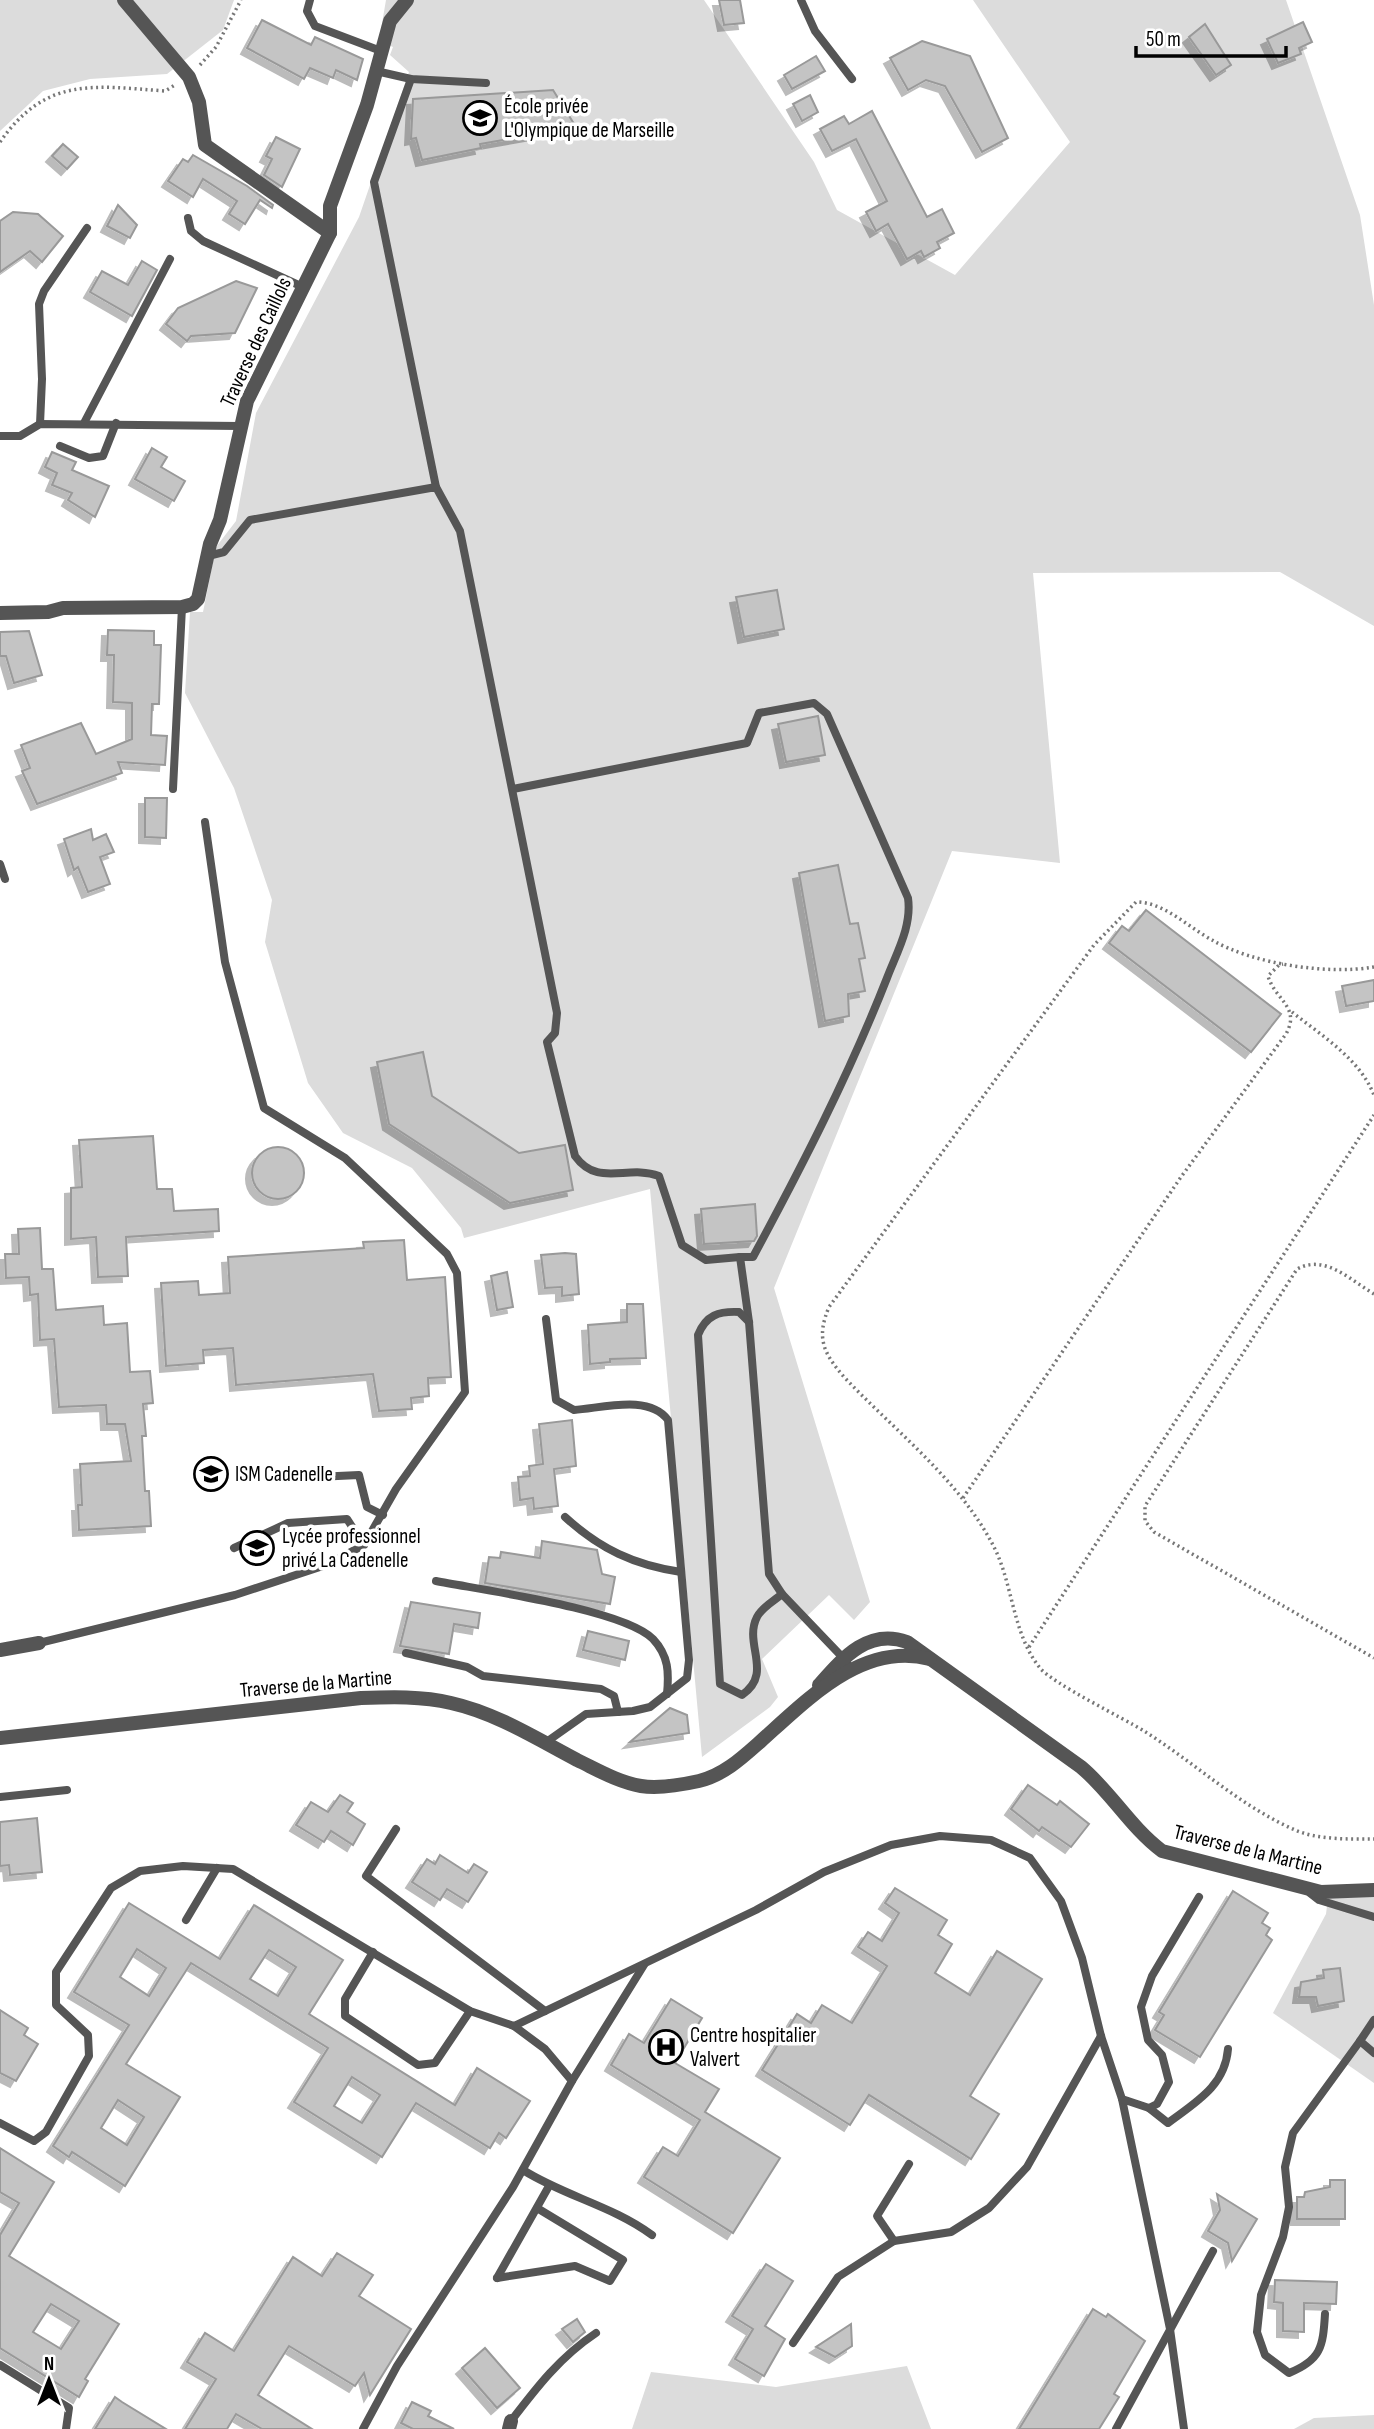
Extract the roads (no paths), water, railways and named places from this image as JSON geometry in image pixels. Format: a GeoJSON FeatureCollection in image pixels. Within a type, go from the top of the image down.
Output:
{"type":"FeatureCollection","features":[{"type":"Feature","properties":{"kind":"street"},"geometry":{"type":"LineString","coordinates":[[124,0],[189,77],[199,102],[205,145],[330,233]]}},
{"type":"Feature","properties":{"kind":"street","name":"Traverse des Caillols"},"geometry":{"type":"LineString","coordinates":[[182,607],[193,604],[198,599],[220,520],[247,401],[330,233],[330,206],[376,71],[390,20],[407,0]]}},
{"type":"Feature","properties":{"kind":"street"},"geometry":{"type":"LineString","coordinates":[[0,613],[48,612],[63,608],[182,607]]}},
{"type":"Feature","properties":{"kind":"street","name":"Traverse de la Martine"},"geometry":{"type":"LineString","coordinates":[[802,1705],[843,1658],[863,1643],[878,1637],[895,1637],[907,1642],[1081,1767],[1095,1779],[1143,1837],[1162,1851],[1305,1889],[1321,1892],[1374,1891]]}},
{"type":"Feature","properties":{"kind":"street"},"geometry":{"type":"LineString","coordinates":[[0,1650],[39,1643]]}},
{"type":"Feature","properties":{"kind":"street","name":"Traverse de la Martine"},"geometry":{"type":"LineString","coordinates":[[0,1738],[361,1698],[407,1697],[452,1703],[500,1720],[615,1779],[642,1786],[682,1784],[703,1781],[736,1763],[802,1705],[853,1669],[898,1654],[930,1659]]}},
{"type":"Feature","properties":{"kind":"lane"},"geometry":{"type":"LineString","coordinates":[[310,0],[307,11],[315,26],[381,51]]}},
{"type":"Feature","properties":{"kind":"lane"},"geometry":{"type":"LineString","coordinates":[[801,0],[815,31],[852,79]]}},
{"type":"Feature","properties":{"kind":"lane"},"geometry":{"type":"LineString","coordinates":[[376,71],[411,79],[486,83]]}},
{"type":"Feature","properties":{"kind":"lane"},"geometry":{"type":"LineString","coordinates":[[411,79],[374,182],[436,487],[460,531],[557,1013],[555,1033],[547,1042],[575,1156],[584,1169],[599,1174],[647,1171],[659,1176],[682,1245],[705,1260],[753,1257],[821,1130],[873,1015],[911,916],[908,898],[827,714],[814,703],[759,713],[747,743],[513,789]]}},
{"type":"Feature","properties":{"kind":"lane"},"geometry":{"type":"LineString","coordinates":[[188,218],[191,231],[203,242],[304,288]]}},
{"type":"Feature","properties":{"kind":"lane"},"geometry":{"type":"LineString","coordinates":[[40,424],[43,379],[39,304],[44,291],[87,228]]}},
{"type":"Feature","properties":{"kind":"lane"},"geometry":{"type":"LineString","coordinates":[[84,423],[170,259]]}},
{"type":"Feature","properties":{"kind":"lane"},"geometry":{"type":"LineString","coordinates":[[0,436],[20,436],[40,424],[240,426]]}},
{"type":"Feature","properties":{"kind":"lane"},"geometry":{"type":"LineString","coordinates":[[60,446],[89,458],[103,456],[116,424]]}},
{"type":"Feature","properties":{"kind":"lane"},"geometry":{"type":"LineString","coordinates":[[208,556],[224,552],[250,520],[436,487]]}},
{"type":"Feature","properties":{"kind":"lane"},"geometry":{"type":"LineString","coordinates":[[173,789],[182,607]]}},
{"type":"Feature","properties":{"kind":"lane"},"geometry":{"type":"LineString","coordinates":[[39,1643],[235,1595],[326,1565],[364,1545],[396,1489],[465,1392],[457,1273],[447,1254],[345,1158],[264,1108],[225,962],[205,822]]}},
{"type":"Feature","properties":{"kind":"lane"},"geometry":{"type":"LineString","coordinates":[[0,864],[5,879]]}},
{"type":"Feature","properties":{"kind":"lane"},"geometry":{"type":"LineString","coordinates":[[740,1257],[749,1322],[769,1574],[782,1594],[853,1669]]}},
{"type":"Feature","properties":{"kind":"lane"},"geometry":{"type":"LineString","coordinates":[[749,1322],[739,1312],[721,1311],[704,1322],[698,1335],[720,1684],[733,1693],[741,1695],[753,1687],[757,1677],[754,1625],[758,1614],[782,1594]]}},
{"type":"Feature","properties":{"kind":"lane"},"geometry":{"type":"LineString","coordinates":[[545,1743],[586,1714],[650,1707],[687,1678],[689,1660],[667,1420],[659,1408],[647,1405],[574,1410],[563,1406],[556,1400],[546,1319]]}},
{"type":"Feature","properties":{"kind":"lane"},"geometry":{"type":"LineString","coordinates":[[274,1479],[359,1475],[367,1507],[383,1515]]}},
{"type":"Feature","properties":{"kind":"lane"},"geometry":{"type":"LineString","coordinates":[[565,1517],[604,1549],[651,1568],[681,1572]]}},
{"type":"Feature","properties":{"kind":"lane"},"geometry":{"type":"LineString","coordinates":[[234,1548],[288,1523],[346,1519],[364,1545]]}},
{"type":"Feature","properties":{"kind":"lane"},"geometry":{"type":"LineString","coordinates":[[436,1581],[592,1611],[634,1628],[652,1639],[670,1667],[667,1694]]}},
{"type":"Feature","properties":{"kind":"lane"},"geometry":{"type":"LineString","coordinates":[[406,1653],[467,1667],[483,1676],[601,1689],[614,1696],[618,1712]]}},
{"type":"Feature","properties":{"kind":"lane"},"geometry":{"type":"LineString","coordinates":[[0,1797],[67,1790]]}},
{"type":"Feature","properties":{"kind":"lane"},"geometry":{"type":"LineString","coordinates":[[396,1829],[366,1876],[545,2011]]}},
{"type":"Feature","properties":{"kind":"lane"},"geometry":{"type":"LineString","coordinates":[[514,2026],[756,1910],[824,1872],[891,1845],[940,1836],[991,1840],[1030,1858],[1061,1901],[1082,1958],[1101,2036],[1122,2099],[1170,2329],[1184,2429]]}},
{"type":"Feature","properties":{"kind":"lane"},"geometry":{"type":"LineString","coordinates":[[0,2123],[34,2141],[46,2132],[89,2056],[88,2035],[56,2004],[56,1972],[111,1888],[140,1871],[183,1866],[233,1869],[470,2011],[514,2026],[545,2049],[572,2081]]}},
{"type":"Feature","properties":{"kind":"lane"},"geometry":{"type":"LineString","coordinates":[[186,1920],[217,1868]]}},
{"type":"Feature","properties":{"kind":"lane"},"geometry":{"type":"LineString","coordinates":[[1305,1889],[1319,1900],[1374,1917]]}},
{"type":"Feature","properties":{"kind":"lane"},"geometry":{"type":"LineString","coordinates":[[1149,2108],[1157,2104],[1169,2082],[1162,2054],[1148,2040],[1141,2007],[1152,1976],[1199,1897]]}},
{"type":"Feature","properties":{"kind":"lane"},"geometry":{"type":"LineString","coordinates":[[373,1952],[345,1999],[345,2016],[397,2053],[418,2065],[435,2063],[470,2011]]}},
{"type":"Feature","properties":{"kind":"lane"},"geometry":{"type":"LineString","coordinates":[[363,2429],[397,2366],[523,2170],[572,2081],[645,1964]]}},
{"type":"Feature","properties":{"kind":"lane"},"geometry":{"type":"LineString","coordinates":[[1325,2314],[1323,2343],[1309,2365],[1289,2373],[1265,2355],[1257,2332],[1261,2295],[1283,2237],[1289,2207],[1285,2167],[1293,2133],[1374,2020]]}},
{"type":"Feature","properties":{"kind":"lane"},"geometry":{"type":"LineString","coordinates":[[793,2343],[838,2277],[894,2241],[951,2232],[989,2208],[1027,2167],[1101,2036]]}},
{"type":"Feature","properties":{"kind":"lane"},"geometry":{"type":"LineString","coordinates":[[1360,2042],[1374,2053]]}},
{"type":"Feature","properties":{"kind":"lane"},"geometry":{"type":"LineString","coordinates":[[1122,2099],[1149,2108],[1168,2123],[1213,2089],[1227,2065],[1228,2049]]}},
{"type":"Feature","properties":{"kind":"lane"},"geometry":{"type":"LineString","coordinates":[[894,2241],[877,2216],[909,2164]]}},
{"type":"Feature","properties":{"kind":"lane"},"geometry":{"type":"LineString","coordinates":[[523,2170],[549,2186],[628,2217],[652,2235]]}},
{"type":"Feature","properties":{"kind":"lane"},"geometry":{"type":"LineString","coordinates":[[537,2208],[623,2260],[610,2281],[575,2266],[497,2278],[549,2186]]}},
{"type":"Feature","properties":{"kind":"lane"},"geometry":{"type":"LineString","coordinates":[[1116,2429],[1213,2251]]}},
{"type":"Feature","properties":{"kind":"lane"},"geometry":{"type":"LineString","coordinates":[[510,2425],[548,2373],[573,2348],[596,2333]]}},
{"type":"Feature","properties":{"kind":"lane"},"geometry":{"type":"LineString","coordinates":[[0,2365],[69,2409],[66,2429]]}},
{"type":"Feature","properties":{"kind":"place","name":"École privée L'Olympique de Marseille"},"geometry":{"type":"Point","coordinates":[480,118]}},
{"type":"Feature","properties":{"kind":"place","name":"ISM Cadenelle"},"geometry":{"type":"Point","coordinates":[211,1474]}},
{"type":"Feature","properties":{"kind":"place","name":"Lycée professionnel privé La Cadenelle"},"geometry":{"type":"Point","coordinates":[257,1548]}},
{"type":"Feature","properties":{"kind":"place","name":"Centre hospitalier Valvert"},"geometry":{"type":"Point","coordinates":[666,2047]}}]}
